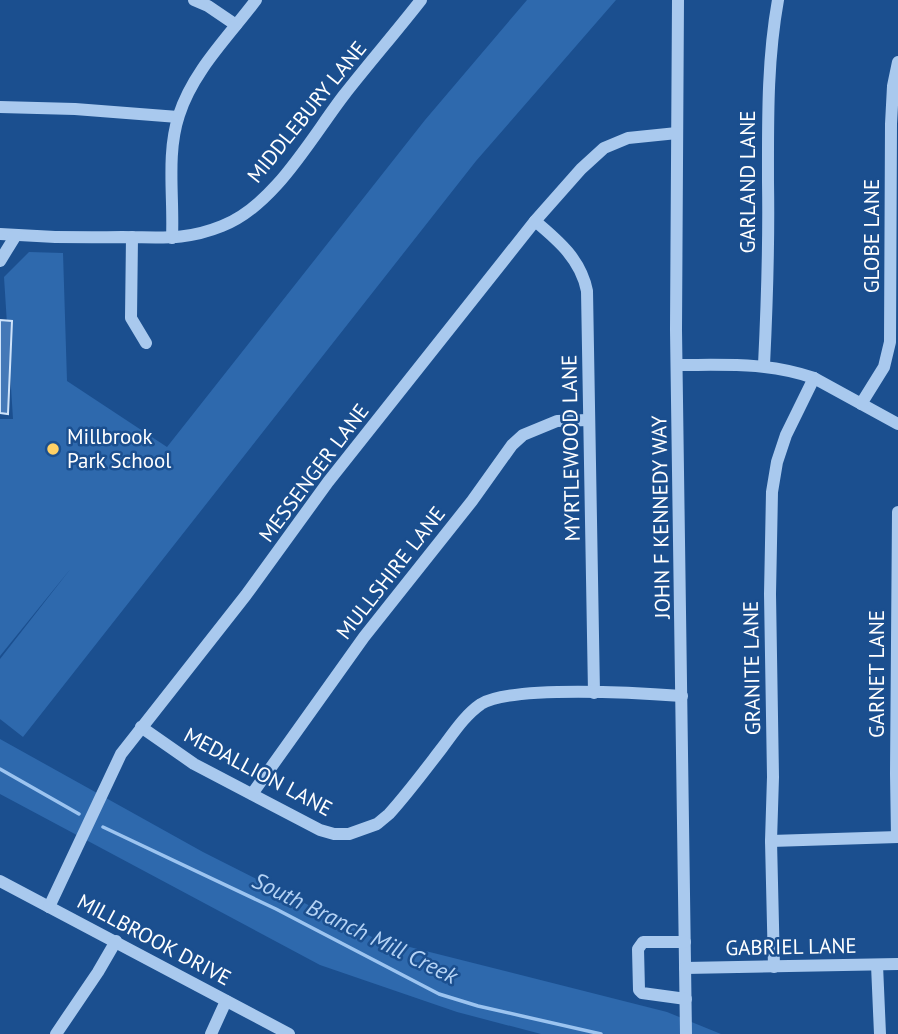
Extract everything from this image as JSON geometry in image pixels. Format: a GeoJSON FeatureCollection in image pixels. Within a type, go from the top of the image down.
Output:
{"type":"FeatureCollection","features":[{"type":"Feature","properties":{"kind":"street"},"geometry":{"type":"LineString","coordinates":[[194,0],[236,25]]}},
{"type":"Feature","properties":{"kind":"street"},"geometry":{"type":"LineString","coordinates":[[172,238],[172,159],[178,117],[191,87],[256,0]]}},
{"type":"Feature","properties":{"kind":"street","name":"MIDDLEBURY LANE"},"geometry":{"type":"LineString","coordinates":[[0,234],[172,238],[223,226],[239,218],[267,194],[421,0]]}},
{"type":"Feature","properties":{"kind":"street","name":"JOHN F KENNEDY WAY"},"geometry":{"type":"LineString","coordinates":[[678,0],[678,365],[686,1034]]}},
{"type":"Feature","properties":{"kind":"street","name":"GARLAND LANE"},"geometry":{"type":"LineString","coordinates":[[764,365],[768,289],[767,104],[770,51],[778,0]]}},
{"type":"Feature","properties":{"kind":"street","name":"GLOBE LANE"},"geometry":{"type":"LineString","coordinates":[[862,404],[884,367],[890,342],[891,114],[898,62]]}},
{"type":"Feature","properties":{"kind":"street"},"geometry":{"type":"LineString","coordinates":[[0,107],[151,113],[178,117]]}},
{"type":"Feature","properties":{"kind":"street","name":"MESSENGER LANE"},"geometry":{"type":"LineString","coordinates":[[49,907],[97,807],[111,771],[141,727],[246,595],[328,482],[535,221],[586,163],[604,149],[628,138],[677,133]]}},
{"type":"Feature","properties":{"kind":"street","name":"MYRTLEWOOD LANE"},"geometry":{"type":"LineString","coordinates":[[535,221],[560,242],[584,276],[587,305],[594,693]]}},
{"type":"Feature","properties":{"kind":"street"},"geometry":{"type":"LineString","coordinates":[[0,261],[16,236]]}},
{"type":"Feature","properties":{"kind":"street"},"geometry":{"type":"LineString","coordinates":[[132,237],[131,318],[145,343]]}},
{"type":"Feature","properties":{"kind":"street"},"geometry":{"type":"LineString","coordinates":[[678,365],[764,365],[814,378],[898,424]]}},
{"type":"Feature","properties":{"kind":"street","name":"GRANITE LANE"},"geometry":{"type":"LineString","coordinates":[[774,967],[770,612],[772,492],[777,462],[786,435],[814,378]]}},
{"type":"Feature","properties":{"kind":"street","name":"MULLSHIRE LANE"},"geometry":{"type":"LineString","coordinates":[[252,794],[364,638],[472,501],[512,445],[523,435],[547,425],[566,420],[589,419]]}},
{"type":"Feature","properties":{"kind":"street","name":"GARNET LANE"},"geometry":{"type":"LineString","coordinates":[[898,512],[898,837]]}},
{"type":"Feature","properties":{"kind":"street","name":"MEDALLION LANE"},"geometry":{"type":"LineString","coordinates":[[141,727],[194,764],[320,830],[334,834],[356,832],[377,824],[389,814],[460,724],[481,704],[508,695],[639,692],[682,696]]}},
{"type":"Feature","properties":{"kind":"street"},"geometry":{"type":"LineString","coordinates":[[771,841],[898,837]]}},
{"type":"Feature","properties":{"kind":"street","name":"MILLBROOK DRIVE"},"geometry":{"type":"LineString","coordinates":[[2,886],[116,941],[289,1034]]}},
{"type":"Feature","properties":{"kind":"street"},"geometry":{"type":"LineString","coordinates":[[56,1034],[116,941]]}},
{"type":"Feature","properties":{"kind":"street"},"geometry":{"type":"LineString","coordinates":[[685,942],[639,943],[638,985],[642,993],[686,999]]}},
{"type":"Feature","properties":{"kind":"street","name":"GABRIEL LANE"},"geometry":{"type":"LineString","coordinates":[[685,968],[898,964]]}},
{"type":"Feature","properties":{"kind":"street"},"geometry":{"type":"LineString","coordinates":[[877,965],[880,1034]]}},
{"type":"Feature","properties":{"kind":"street"},"geometry":{"type":"LineString","coordinates":[[211,1034],[226,1001]]}},
{"type":"Feature","properties":{"kind":"shaded area"},"geometry":{"type":"Polygon","coordinates":[[[527,0],[616,0],[476,161],[23,737],[0,719],[0,659],[72,567],[0,656],[0,419],[13,419],[4,277],[29,252],[63,253],[67,381],[167,447],[425,120],[527,0]]]}},
{"type":"Feature","properties":{"kind":"shaded area"},"geometry":{"type":"Polygon","coordinates":[[[0,739],[203,852],[374,938],[667,1012],[721,1034],[541,1034],[457,1012],[320,965],[0,794],[0,739]]]}},
{"type":"Feature","properties":{"kind":"building"},"geometry":{"type":"Polygon","coordinates":[[[0,320],[12,321],[8,414],[0,413],[0,320]]]}},
{"type":"Feature","properties":{"kind":"waterway","name":"South Branch Mill Creek"},"geometry":{"type":"LineString","coordinates":[[0,769],[79,814]]}},
{"type":"Feature","properties":{"kind":"waterway","name":"South Branch Mill Creek"},"geometry":{"type":"LineString","coordinates":[[103,827],[276,909],[439,994],[478,1006],[601,1034]]}},
{"type":"Feature","properties":{"kind":"place","name":"Millbrook Park School"},"geometry":{"type":"Point","coordinates":[53,449]}}]}
